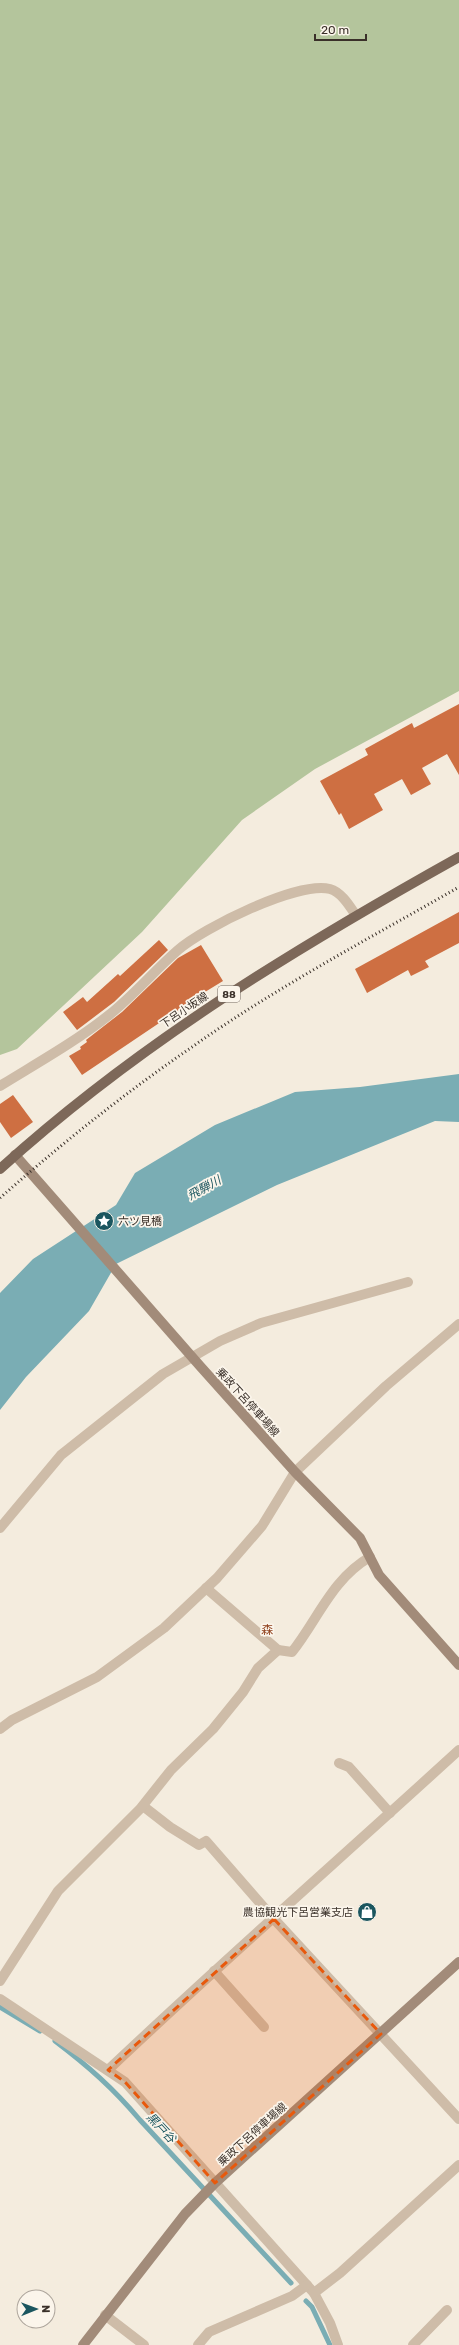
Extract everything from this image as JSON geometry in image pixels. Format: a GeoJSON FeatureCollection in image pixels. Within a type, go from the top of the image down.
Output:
{"type":"FeatureCollection","features":[{"type":"Feature","properties":{"kind":"main road","name":"下呂小坂線"},"geometry":{"type":"LineString","coordinates":[[0,1169],[74,1104],[185,1022],[355,914],[459,857]]}},
{"type":"Feature","properties":{"kind":"main road","name":"乗政下呂停車場線"},"geometry":{"type":"LineString","coordinates":[[16,1155],[200,1366],[295,1472],[360,1538],[379,1575],[459,1665]]}},
{"type":"Feature","properties":{"kind":"main road","name":"乗政下呂停車場線"},"geometry":{"type":"LineString","coordinates":[[83,2345],[185,2214],[216,2183],[382,2034],[459,1962]]}},
{"type":"Feature","properties":{"kind":"street"},"geometry":{"type":"LineString","coordinates":[[0,1086],[81,1036],[111,1014],[189,942],[242,913],[294,892],[318,888],[331,890],[342,896],[355,914]]}},
{"type":"Feature","properties":{"kind":"street"},"geometry":{"type":"LineString","coordinates":[[0,1528],[61,1455],[163,1374],[220,1341],[261,1323],[408,1282]]}},
{"type":"Feature","properties":{"kind":"street"},"geometry":{"type":"LineString","coordinates":[[0,1730],[12,1720],[97,1677],[164,1628],[206,1588],[262,1526],[295,1472],[386,1386],[459,1324]]}},
{"type":"Feature","properties":{"kind":"street"},"geometry":{"type":"LineString","coordinates":[[206,1588],[278,1650],[292,1652],[332,1590],[357,1565],[370,1557]]}},
{"type":"Feature","properties":{"kind":"street"},"geometry":{"type":"LineString","coordinates":[[0,1981],[58,1891],[143,1806],[171,1770],[213,1729],[243,1692],[258,1668],[278,1650]]}},
{"type":"Feature","properties":{"kind":"street"},"geometry":{"type":"LineString","coordinates":[[108,2070],[214,1971],[459,1750]]}},
{"type":"Feature","properties":{"kind":"street"},"geometry":{"type":"LineString","coordinates":[[338,1763],[349,1767],[390,1813]]}},
{"type":"Feature","properties":{"kind":"street"},"geometry":{"type":"LineString","coordinates":[[143,1806],[170,1828],[199,1845],[206,1842],[459,2119]]}},
{"type":"Feature","properties":{"kind":"street"},"geometry":{"type":"LineString","coordinates":[[214,1971],[264,2026]]}},
{"type":"Feature","properties":{"kind":"street"},"geometry":{"type":"LineString","coordinates":[[0,1999],[125,2082],[314,2293],[330,2323],[338,2345]]}},
{"type":"Feature","properties":{"kind":"street"},"geometry":{"type":"LineString","coordinates":[[314,2293],[340,2273],[459,2165]]}},
{"type":"Feature","properties":{"kind":"street"},"geometry":{"type":"LineString","coordinates":[[198,2345],[214,2329],[292,2296],[307,2285]]}},
{"type":"Feature","properties":{"kind":"street"},"geometry":{"type":"LineString","coordinates":[[414,2345],[447,2310]]}},
{"type":"Feature","properties":{"kind":"street"},"geometry":{"type":"LineString","coordinates":[[105,2315],[144,2345]]}},
{"type":"Feature","properties":{"kind":"highlighted area"},"geometry":{"type":"Polygon","coordinates":[[[274,1919],[381,2034],[215,2183],[125,2082],[108,2070],[274,1919]]]}},
{"type":"Feature","properties":{"kind":"green space"},"geometry":{"type":"Polygon","coordinates":[[[0,0],[459,0],[459,691],[315,769],[242,820],[142,932],[17,1049],[0,1055],[0,0]]]}},
{"type":"Feature","properties":{"kind":"water","name":"飛騨川"},"geometry":{"type":"Polygon","coordinates":[[[459,1074],[459,1122],[435,1121],[277,1185],[116,1264],[89,1311],[26,1377],[0,1410],[0,1293],[33,1259],[116,1205],[135,1173],[215,1125],[295,1092],[360,1087],[459,1074]]]}},
{"type":"Feature","properties":{"kind":"building"},"geometry":{"type":"Polygon","coordinates":[[[459,704],[459,775],[447,754],[422,768],[431,784],[411,795],[402,779],[374,794],[383,810],[349,829],[341,813],[339,815],[320,781],[368,755],[365,749],[412,723],[414,728],[459,704]]]}},
{"type":"Feature","properties":{"kind":"building"},"geometry":{"type":"Polygon","coordinates":[[[459,912],[459,943],[425,961],[429,967],[411,976],[408,970],[367,993],[355,969],[459,912]]]}},
{"type":"Feature","properties":{"kind":"building"},"geometry":{"type":"Polygon","coordinates":[[[159,940],[168,950],[114,1002],[77,1030],[63,1012],[83,997],[87,1002],[118,974],[120,976],[159,940]]]}},
{"type":"Feature","properties":{"kind":"building"},"geometry":{"type":"Polygon","coordinates":[[[201,945],[223,981],[182,1006],[183,1007],[82,1075],[69,1056],[81,1049],[80,1047],[87,1042],[86,1040],[122,1012],[178,958],[201,945]]]}},
{"type":"Feature","properties":{"kind":"building"},"geometry":{"type":"Polygon","coordinates":[[[13,1095],[33,1122],[11,1138],[0,1122],[0,1104],[13,1095]]]}},
{"type":"Feature","properties":{"kind":"waterway","name":"黒戸谷"},"geometry":{"type":"LineString","coordinates":[[0,2007],[40,2031]]}},
{"type":"Feature","properties":{"kind":"waterway","name":"黒戸谷"},"geometry":{"type":"LineString","coordinates":[[55,2041],[78,2059],[120,2098],[291,2283]]}},
{"type":"Feature","properties":{"kind":"waterway","name":"黒戸谷"},"geometry":{"type":"LineString","coordinates":[[306,2301],[312,2307],[330,2345]]}},
{"type":"Feature","properties":{"kind":"railway"},"geometry":{"type":"LineString","coordinates":[[0,1198],[46,1158],[118,1101],[167,1064],[224,1025],[290,983],[459,887]]}},
{"type":"Feature","properties":{"kind":"place","name":"六ツ見橋"},"geometry":{"type":"Point","coordinates":[104,1221]}},
{"type":"Feature","properties":{"kind":"place","name":"農協観光下呂営業支店"},"geometry":{"type":"Point","coordinates":[367,1912]}},
{"type":"Feature","properties":{"kind":"district","name":"森"},"geometry":{"type":"Point","coordinates":[267,1630]}}]}
